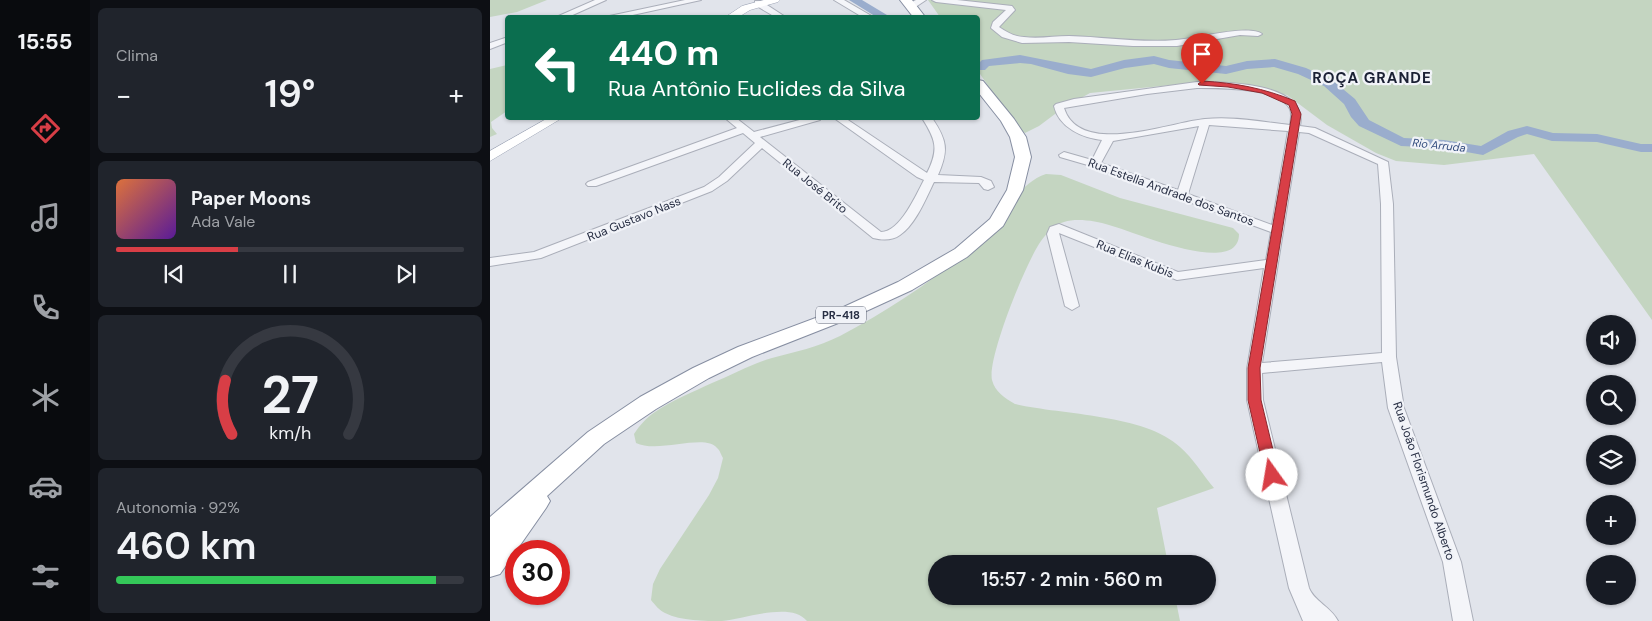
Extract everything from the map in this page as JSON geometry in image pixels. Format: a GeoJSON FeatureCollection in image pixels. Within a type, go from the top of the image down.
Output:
{"type":"FeatureCollection","features":[{"type":"Feature","properties":{"kind":"highway"},"geometry":{"type":"LineString","coordinates":[[911,1],[919,15]]}},
{"type":"Feature","properties":{"kind":"highway","name":"PR-418"},"geometry":{"type":"LineString","coordinates":[[490,535],[507,516],[596,438],[648,403],[700,373],[745,352],[844,314],[905,286],[960,253],[997,222],[1015,190],[1022,157],[1018,138],[1007,119],[980,86]]}},
{"type":"Feature","properties":{"kind":"highway","name":"PR-418"},"geometry":{"type":"LineString","coordinates":[[490,566],[534,504],[582,451]]}},
{"type":"Feature","properties":{"kind":"main road"},"geometry":{"type":"LineString","coordinates":[[734,15],[758,3],[775,0]]}},
{"type":"Feature","properties":{"kind":"main road"},"geometry":{"type":"LineString","coordinates":[[490,157],[553,120]]}},
{"type":"Feature","properties":{"kind":"street"},"geometry":{"type":"LineString","coordinates":[[565,15],[602,0]]}},
{"type":"Feature","properties":{"kind":"street"},"geometry":{"type":"LineString","coordinates":[[620,15],[697,0]]}},
{"type":"Feature","properties":{"kind":"street"},"geometry":{"type":"LineString","coordinates":[[838,0],[866,15]]}},
{"type":"Feature","properties":{"kind":"street"},"geometry":{"type":"LineString","coordinates":[[936,0],[1000,5],[1009,8],[1011,10],[996,24],[995,28],[1005,35],[1022,40],[1069,39],[1133,44],[1177,43],[1240,33],[1258,34]]}},
{"type":"Feature","properties":{"kind":"street"},"geometry":{"type":"LineString","coordinates":[[758,3],[778,15]]}},
{"type":"Feature","properties":{"kind":"street"},"geometry":{"type":"LineString","coordinates":[[490,46],[505,39]]}},
{"type":"Feature","properties":{"kind":"street"},"geometry":{"type":"LineString","coordinates":[[1294,128],[1228,122],[1205,122],[1161,131],[1109,138],[1087,135],[1079,131],[1059,109],[1059,106],[1062,104],[1202,84],[1228,85],[1264,92],[1292,103],[1296,114],[1294,128],[1273,263],[1254,368],[1255,400],[1299,588],[1313,621]]}},
{"type":"Feature","properties":{"kind":"street","name":"Rua José Brito"},"geometry":{"type":"LineString","coordinates":[[733,120],[877,235],[894,234],[904,225],[929,178]]}},
{"type":"Feature","properties":{"kind":"street"},"geometry":{"type":"LineString","coordinates":[[592,184],[809,120]]}},
{"type":"Feature","properties":{"kind":"street"},"geometry":{"type":"LineString","coordinates":[[842,120],[929,178],[981,180],[987,183],[988,187]]}},
{"type":"Feature","properties":{"kind":"street"},"geometry":{"type":"LineString","coordinates":[[928,120],[936,131],[941,149],[939,162],[929,178]]}},
{"type":"Feature","properties":{"kind":"street"},"geometry":{"type":"LineString","coordinates":[[1182,196],[1205,122]]}},
{"type":"Feature","properties":{"kind":"street","name":"Rua João Florismundo Alberto"},"geometry":{"type":"LineString","coordinates":[[1294,128],[1311,130],[1384,162],[1387,204],[1389,356],[1396,408],[1452,562],[1463,621]]}},
{"type":"Feature","properties":{"kind":"street","name":"Rua Gustavo Nass"},"geometry":{"type":"LineString","coordinates":[[490,262],[537,256],[708,189],[723,179],[753,136]]}},
{"type":"Feature","properties":{"kind":"street"},"geometry":{"type":"LineString","coordinates":[[1095,164],[1109,138]]}},
{"type":"Feature","properties":{"kind":"street","name":"Rua Estella Andrade dos Santos"},"geometry":{"type":"LineString","coordinates":[[1064,155],[1095,164],[1278,230]]}},
{"type":"Feature","properties":{"kind":"street"},"geometry":{"type":"LineString","coordinates":[[1059,228],[1054,230],[1053,234],[1072,306]]}},
{"type":"Feature","properties":{"kind":"street","name":"Rua Elias Kubis"},"geometry":{"type":"LineString","coordinates":[[1059,228],[1177,276],[1273,263]]}},
{"type":"Feature","properties":{"kind":"street"},"geometry":{"type":"LineString","coordinates":[[1254,368],[1389,356]]}},
{"type":"Feature","properties":{"kind":"street"},"geometry":{"type":"LineString","coordinates":[[1299,588],[1307,602],[1328,621]]}},
{"type":"Feature","properties":{"kind":"green space"},"geometry":{"type":"Polygon","coordinates":[[[490,0],[547,0],[517,12],[490,17],[490,0]]]}},
{"type":"Feature","properties":{"kind":"green space"},"geometry":{"type":"Polygon","coordinates":[[[928,0],[1652,0],[1652,320],[1534,154],[1444,165],[1396,161],[1376,153],[1327,125],[1287,95],[1213,81],[1090,93],[1025,133],[1016,127],[980,74],[980,15],[939,15],[928,0]]]}},
{"type":"Feature","properties":{"kind":"green space"},"geometry":{"type":"Polygon","coordinates":[[[505,65],[505,112],[491,122],[492,128],[497,134],[490,137],[490,69],[505,65]]]}},
{"type":"Feature","properties":{"kind":"green space"},"geometry":{"type":"Polygon","coordinates":[[[1046,174],[1061,175],[1120,198],[1233,228],[1239,234],[1234,247],[1222,252],[1203,252],[1159,242],[1098,222],[1075,220],[1057,225],[1041,241],[1027,268],[1009,309],[992,368],[992,380],[995,388],[1015,404],[1102,417],[1146,428],[1165,436],[1185,451],[1214,488],[1157,508],[1166,555],[928,555],[928,605],[1177,605],[1180,621],[807,621],[800,615],[790,612],[779,612],[722,621],[708,621],[678,618],[659,609],[651,600],[653,584],[660,569],[709,495],[718,478],[723,458],[717,448],[702,442],[656,446],[645,446],[636,443],[634,434],[643,422],[652,414],[690,393],[757,363],[832,340],[879,314],[916,290],[969,250],[994,227],[1027,185],[1046,174]]]}},
{"type":"Feature","properties":{"kind":"waterway","name":"Rio Arruda"},"geometry":{"type":"LineString","coordinates":[[854,0],[882,15]]}},
{"type":"Feature","properties":{"kind":"waterway","name":"Rio Arruda"},"geometry":{"type":"LineString","coordinates":[[981,67],[986,63],[1020,59],[1032,60],[1068,70],[1091,73],[1124,64],[1154,60],[1169,64],[1226,70],[1247,65],[1275,63],[1302,71],[1328,83],[1350,102],[1358,117],[1364,123],[1401,142],[1444,144],[1483,151],[1513,134],[1527,130],[1552,137],[1597,138],[1641,148],[1652,148]]}},
{"type":"Feature","properties":{"kind":"district","name":"ROÇA GRANDE"},"geometry":{"type":"Point","coordinates":[1372,78]}},
{"type":"Feature","properties":{"kind":"route"},"geometry":{"type":"LineString","coordinates":[[1202,84],[1247,87],[1280,97],[1292,103],[1296,114],[1273,263],[1254,368],[1255,400],[1272,475]]}}]}
